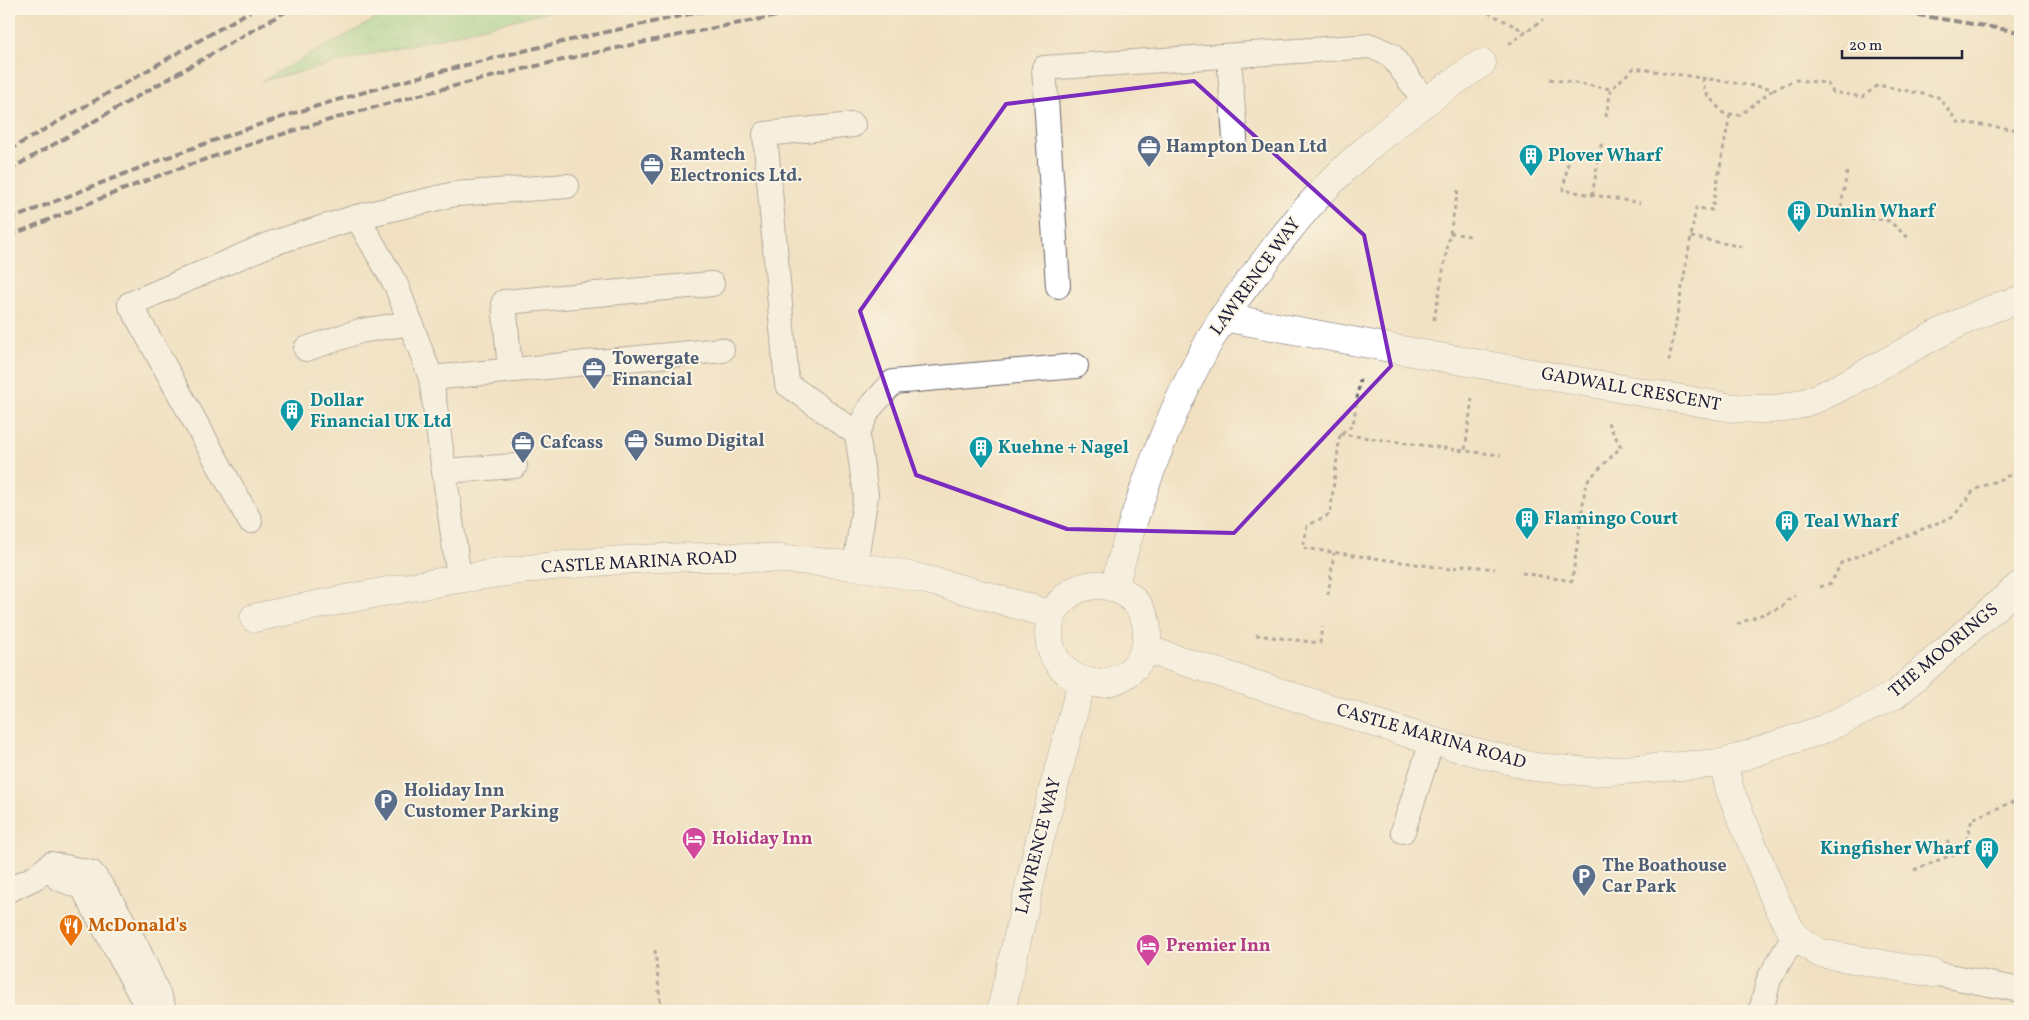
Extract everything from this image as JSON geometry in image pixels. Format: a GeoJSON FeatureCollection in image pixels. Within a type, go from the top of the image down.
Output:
{"type":"FeatureCollection","features":[{"type":"Feature","properties":{"kind":"street","name":"LAWRENCE WAY"},"geometry":{"type":"LineString","coordinates":[[1114,587],[1128,533],[1153,465],[1185,386],[1223,317],[1295,221],[1363,152],[1425,101],[1482,63]]}},
{"type":"Feature","properties":{"kind":"street","name":"GADWALL CRESCENT"},"geometry":{"type":"LineString","coordinates":[[1223,317],[1428,356],[1733,408],[1769,409],[1796,406],[1824,396],[1954,327],[2008,302],[2020,300]]}},
{"type":"Feature","properties":{"kind":"street","name":"CASTLE MARINA ROAD"},"geometry":{"type":"LineString","coordinates":[[254,618],[367,594],[499,572],[595,563],[725,556],[855,566],[964,589],[1052,615]]}},
{"type":"Feature","properties":{"kind":"street","name":"THE MOORINGS"},"geometry":{"type":"LineString","coordinates":[[1722,763],[1824,729],[1895,695],[2020,585]]}},
{"type":"Feature","properties":{"kind":"street"},"geometry":{"type":"LineString","coordinates":[[1088,586],[1114,587],[1125,592],[1138,604],[1145,620],[1147,637],[1145,650],[1127,675],[1111,682],[1096,684],[1082,682],[1062,670],[1052,655],[1048,639],[1052,615],[1059,603],[1072,592],[1088,586]]}},
{"type":"Feature","properties":{"kind":"street","name":"CASTLE MARINA ROAD"},"geometry":{"type":"LineString","coordinates":[[1145,650],[1432,741],[1536,767],[1592,772],[1722,763]]}},
{"type":"Feature","properties":{"kind":"street","name":"LAWRENCE WAY"},"geometry":{"type":"LineString","coordinates":[[1001,1011],[1040,839],[1082,682]]}},
{"type":"Feature","properties":{"kind":"street"},"geometry":{"type":"LineString","coordinates":[[1722,763],[1730,790],[1775,900],[1794,936],[1819,953],[1933,973]]}},
{"type":"Feature","properties":{"kind":"lane"},"geometry":{"type":"LineString","coordinates":[[1058,286],[1044,68],[1371,46],[1391,55],[1425,101]]}},
{"type":"Feature","properties":{"kind":"lane"},"geometry":{"type":"LineString","coordinates":[[1229,56],[1235,138]]}},
{"type":"Feature","properties":{"kind":"lane"},"geometry":{"type":"LineString","coordinates":[[853,125],[765,134],[787,384],[857,434]]}},
{"type":"Feature","properties":{"kind":"lane"},"geometry":{"type":"LineString","coordinates":[[250,521],[130,304],[270,244],[357,217],[455,194],[567,186]]}},
{"type":"Feature","properties":{"kind":"lane"},"geometry":{"type":"LineString","coordinates":[[357,217],[396,285],[431,378],[459,578]]}},
{"type":"Feature","properties":{"kind":"lane"},"geometry":{"type":"LineString","coordinates":[[510,370],[504,302],[712,284]]}},
{"type":"Feature","properties":{"kind":"lane"},"geometry":{"type":"LineString","coordinates":[[306,349],[360,331],[411,323]]}},
{"type":"Feature","properties":{"kind":"lane"},"geometry":{"type":"LineString","coordinates":[[431,378],[722,350]]}},
{"type":"Feature","properties":{"kind":"lane"},"geometry":{"type":"LineString","coordinates":[[855,566],[866,495],[857,434],[869,408],[892,382],[1076,366]]}},
{"type":"Feature","properties":{"kind":"lane"},"geometry":{"type":"LineString","coordinates":[[444,471],[515,466]]}},
{"type":"Feature","properties":{"kind":"lane"},"geometry":{"type":"LineString","coordinates":[[1403,831],[1432,741]]}},
{"type":"Feature","properties":{"kind":"lane"},"geometry":{"type":"LineString","coordinates":[[9,890],[36,877],[50,864],[92,872],[107,893],[142,960],[165,1011]]}},
{"type":"Feature","properties":{"kind":"lane"},"geometry":{"type":"LineString","coordinates":[[36,877],[56,877],[83,888],[146,1005],[153,1011]]}},
{"type":"Feature","properties":{"kind":"lane"},"geometry":{"type":"LineString","coordinates":[[1760,1011],[1769,979],[1794,936]]}},
{"type":"Feature","properties":{"kind":"lane"},"geometry":{"type":"LineString","coordinates":[[1933,973],[2020,990]]}},
{"type":"Feature","properties":{"kind":"path"},"geometry":{"type":"LineString","coordinates":[[1482,9],[1526,32]]}},
{"type":"Feature","properties":{"kind":"path"},"geometry":{"type":"LineString","coordinates":[[1482,63],[1543,20]]}},
{"type":"Feature","properties":{"kind":"path"},"geometry":{"type":"LineString","coordinates":[[1606,117],[1611,89],[1634,68],[1775,89]]}},
{"type":"Feature","properties":{"kind":"path"},"geometry":{"type":"LineString","coordinates":[[1702,78],[1705,92],[1723,113],[1740,115],[1775,89],[1795,80],[1827,83],[1833,92],[1863,97],[1878,85],[1938,97],[1958,122],[2020,130]]}},
{"type":"Feature","properties":{"kind":"path"},"geometry":{"type":"LineString","coordinates":[[1550,79],[1611,89]]}},
{"type":"Feature","properties":{"kind":"path"},"geometry":{"type":"LineString","coordinates":[[1664,395],[1696,208],[1712,210],[1730,114]]}},
{"type":"Feature","properties":{"kind":"path"},"geometry":{"type":"LineString","coordinates":[[1592,195],[1602,141]]}},
{"type":"Feature","properties":{"kind":"path"},"geometry":{"type":"LineString","coordinates":[[1568,163],[1563,190],[1640,203]]}},
{"type":"Feature","properties":{"kind":"path"},"geometry":{"type":"LineString","coordinates":[[1847,172],[1840,213],[1889,221],[1910,239]]}},
{"type":"Feature","properties":{"kind":"path"},"geometry":{"type":"LineString","coordinates":[[1428,356],[1458,190]]}},
{"type":"Feature","properties":{"kind":"path"},"geometry":{"type":"LineString","coordinates":[[1450,233],[1470,236]]}},
{"type":"Feature","properties":{"kind":"path"},"geometry":{"type":"LineString","coordinates":[[1691,238],[1743,247]]}},
{"type":"Feature","properties":{"kind":"path"},"geometry":{"type":"LineString","coordinates":[[1366,344],[1353,425],[1340,434],[1330,514],[1306,526],[1303,548],[1451,569],[1464,565],[1495,569]]}},
{"type":"Feature","properties":{"kind":"path"},"geometry":{"type":"LineString","coordinates":[[1465,451],[1477,364]]}},
{"type":"Feature","properties":{"kind":"path"},"geometry":{"type":"LineString","coordinates":[[1522,574],[1572,581],[1586,482],[1620,447],[1607,424],[1614,387]]}},
{"type":"Feature","properties":{"kind":"path"},"geometry":{"type":"LineString","coordinates":[[1340,434],[1501,454]]}},
{"type":"Feature","properties":{"kind":"path"},"geometry":{"type":"LineString","coordinates":[[1820,588],[1831,583],[1841,563],[1954,516],[1974,490],[2020,470]]}},
{"type":"Feature","properties":{"kind":"path"},"geometry":{"type":"LineString","coordinates":[[1328,595],[1334,553]]}},
{"type":"Feature","properties":{"kind":"path"},"geometry":{"type":"LineString","coordinates":[[1736,624],[1782,607],[1786,600],[1795,596]]}},
{"type":"Feature","properties":{"kind":"path"},"geometry":{"type":"LineString","coordinates":[[1256,635],[1320,643],[1322,626]]}},
{"type":"Feature","properties":{"kind":"path"},"geometry":{"type":"LineString","coordinates":[[1914,870],[1964,850],[1972,819],[2020,799]]}},
{"type":"Feature","properties":{"kind":"path"},"geometry":{"type":"LineString","coordinates":[[1947,840],[1953,855]]}},
{"type":"Feature","properties":{"kind":"path"},"geometry":{"type":"LineString","coordinates":[[655,950],[660,1011]]}},
{"type":"Feature","properties":{"kind":"highlighted area"},"geometry":{"type":"Polygon","coordinates":[[[1194,81],[1364,235],[1391,366],[1234,533],[1067,529],[916,475],[860,311],[1006,104],[1194,81]]]}},
{"type":"Feature","properties":{"kind":"green space"},"geometry":{"type":"Polygon","coordinates":[[[394,9],[559,9],[262,81],[394,9]]]}},
{"type":"Feature","properties":{"kind":"railway"},"geometry":{"type":"LineString","coordinates":[[9,150],[254,9]]}},
{"type":"Feature","properties":{"kind":"railway"},"geometry":{"type":"LineString","coordinates":[[9,170],[290,9]]}},
{"type":"Feature","properties":{"kind":"railway"},"geometry":{"type":"LineString","coordinates":[[9,220],[198,146],[275,119],[363,92],[513,54],[714,9]]}},
{"type":"Feature","properties":{"kind":"railway"},"geometry":{"type":"LineString","coordinates":[[9,236],[166,173],[342,116],[498,75],[657,40],[814,9]]}},
{"type":"Feature","properties":{"kind":"railway"},"geometry":{"type":"LineString","coordinates":[[1882,9],[2020,32]]}},
{"type":"Feature","properties":{"kind":"place","name":"Hampton Dean Ltd"},"geometry":{"type":"Point","coordinates":[1149,168]}},
{"type":"Feature","properties":{"kind":"place","name":"Plover Wharf"},"geometry":{"type":"Point","coordinates":[1531,177]}},
{"type":"Feature","properties":{"kind":"place","name":"Ramtech Electronics Ltd."},"geometry":{"type":"Point","coordinates":[652,186]}},
{"type":"Feature","properties":{"kind":"place","name":"Dunlin Wharf"},"geometry":{"type":"Point","coordinates":[1799,233]}},
{"type":"Feature","properties":{"kind":"place","name":"Towergate Financial"},"geometry":{"type":"Point","coordinates":[594,390]}},
{"type":"Feature","properties":{"kind":"place","name":"Dollar Financial UK Ltd"},"geometry":{"type":"Point","coordinates":[292,432]}},
{"type":"Feature","properties":{"kind":"place","name":"Sumo Digital"},"geometry":{"type":"Point","coordinates":[636,462]}},
{"type":"Feature","properties":{"kind":"place","name":"Cafcass"},"geometry":{"type":"Point","coordinates":[523,464]}},
{"type":"Feature","properties":{"kind":"place","name":"Kuehne + Nagel"},"geometry":{"type":"Point","coordinates":[981,469]}},
{"type":"Feature","properties":{"kind":"place","name":"Flamingo Court"},"geometry":{"type":"Point","coordinates":[1527,540]}},
{"type":"Feature","properties":{"kind":"place","name":"Teal Wharf"},"geometry":{"type":"Point","coordinates":[1787,543]}},
{"type":"Feature","properties":{"kind":"place","name":"Holiday Inn Customer Parking"},"geometry":{"type":"Point","coordinates":[386,822]}},
{"type":"Feature","properties":{"kind":"place","name":"Holiday Inn"},"geometry":{"type":"Point","coordinates":[694,860]}},
{"type":"Feature","properties":{"kind":"place","name":"Kingfisher Wharf"},"geometry":{"type":"Point","coordinates":[1987,870]}},
{"type":"Feature","properties":{"kind":"place","name":"The Boathouse Car Park"},"geometry":{"type":"Point","coordinates":[1584,897]}},
{"type":"Feature","properties":{"kind":"place","name":"McDonald's"},"geometry":{"type":"Point","coordinates":[71,947]}},
{"type":"Feature","properties":{"kind":"place","name":"Premier Inn"},"geometry":{"type":"Point","coordinates":[1148,967]}}]}
